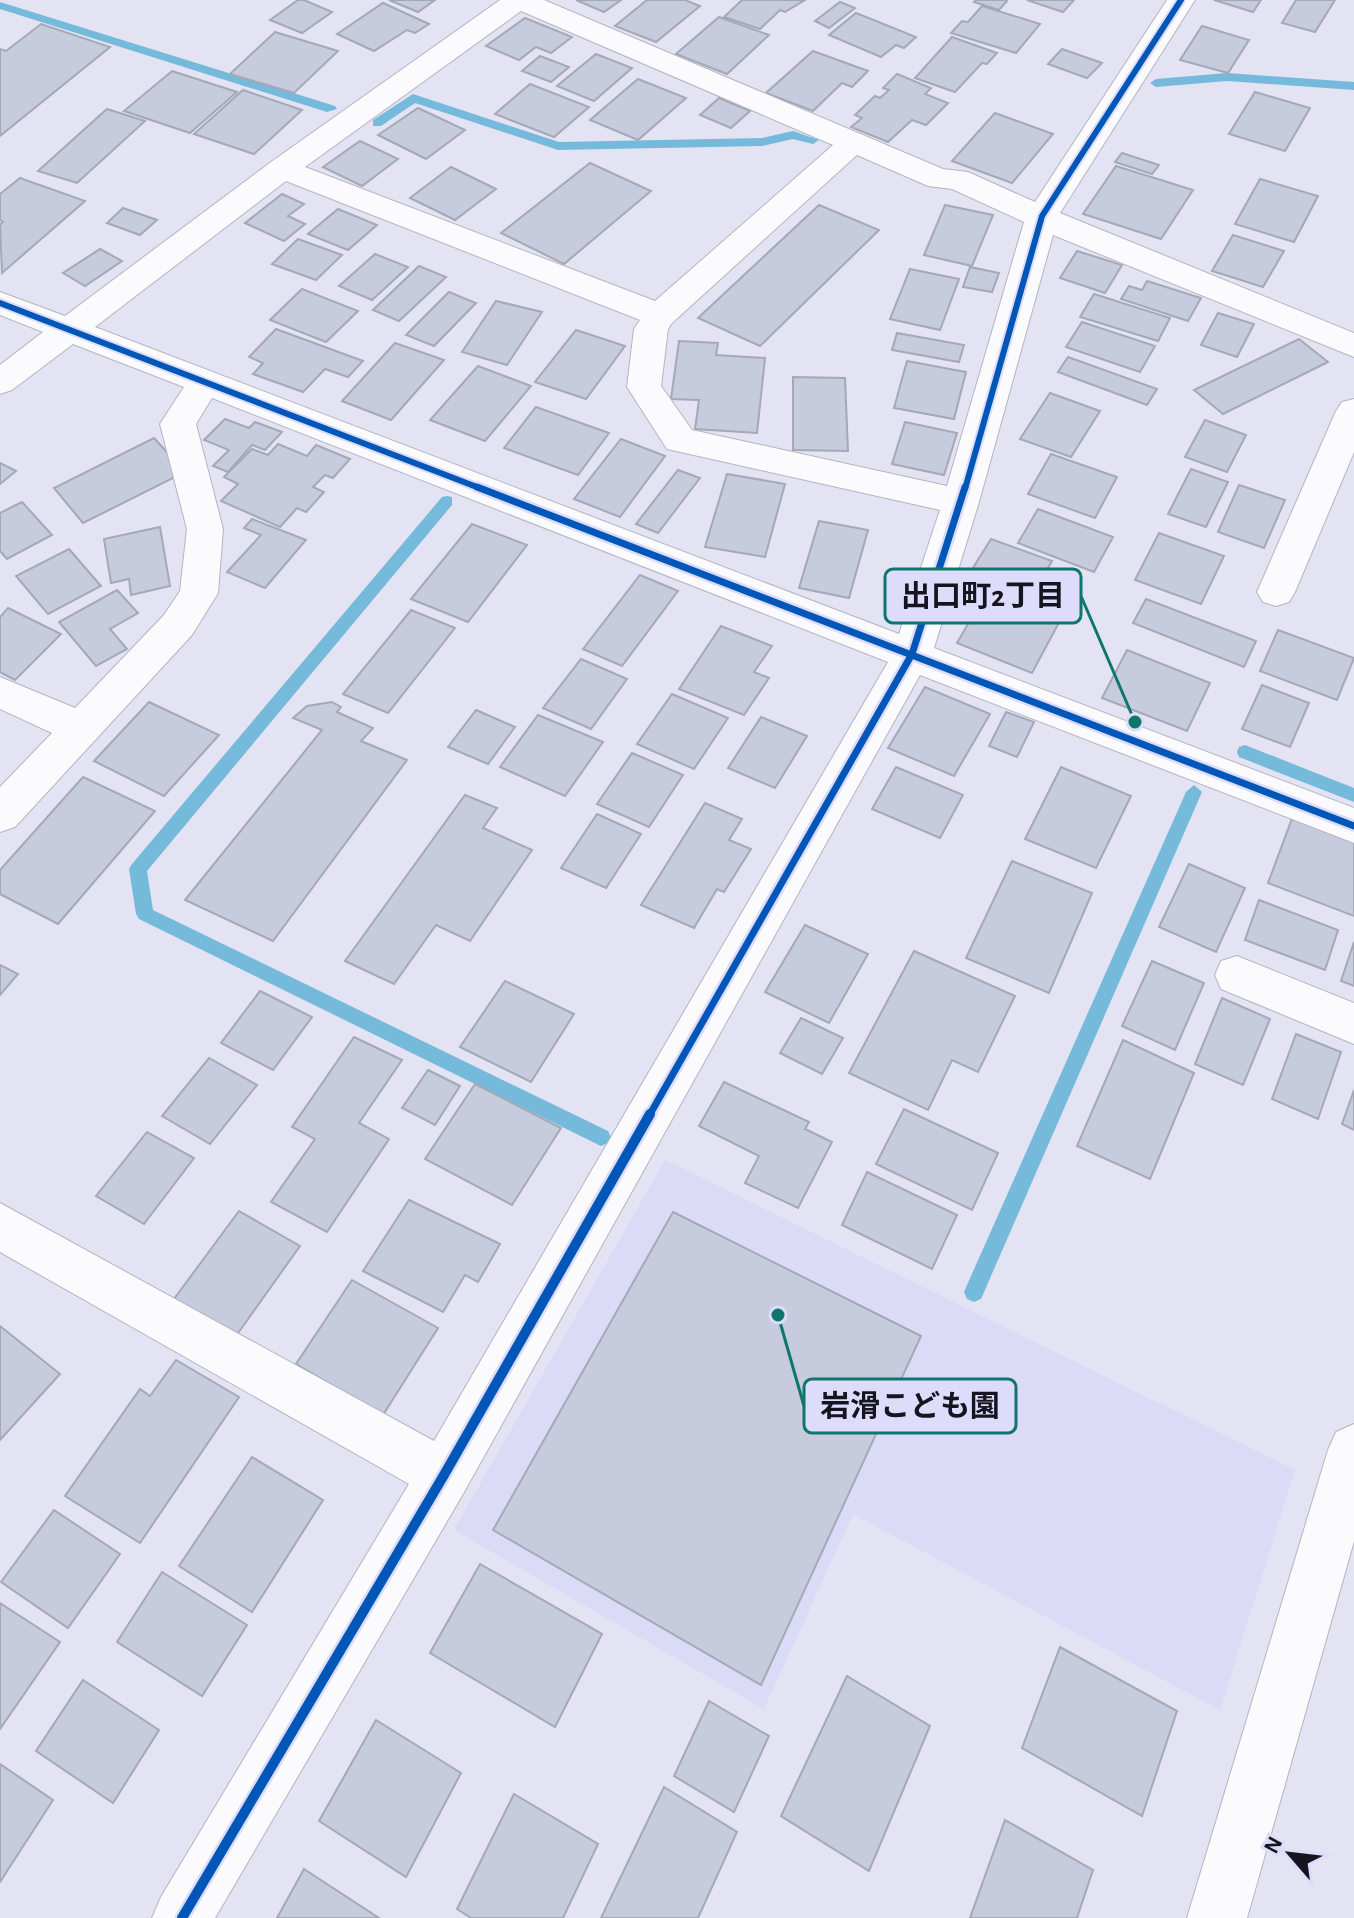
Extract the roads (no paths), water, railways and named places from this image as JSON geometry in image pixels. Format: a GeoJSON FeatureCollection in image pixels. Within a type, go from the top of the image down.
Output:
{"type":"FeatureCollection","features":[{"type":"Feature","properties":{"kind":"street"},"geometry":{"type":"LineString","coordinates":[[0,382],[282,169],[519,0],[939,179],[957,179],[1354,346]]}},
{"type":"Feature","properties":{"kind":"street"},"geometry":{"type":"LineString","coordinates":[[182,1918],[444,1475],[912,654],[961,502],[1042,216],[1181,0]]}},
{"type":"Feature","properties":{"kind":"street"},"geometry":{"type":"LineString","coordinates":[[853,143],[660,315],[651,329],[644,387],[680,440],[961,502]]}},
{"type":"Feature","properties":{"kind":"street"},"geometry":{"type":"LineString","coordinates":[[282,169],[660,315]]}},
{"type":"Feature","properties":{"kind":"street"},"geometry":{"type":"LineString","coordinates":[[0,303],[1354,826]]}},
{"type":"Feature","properties":{"kind":"street"},"geometry":{"type":"LineString","coordinates":[[0,815],[178,625],[199,593],[205,529],[178,424],[204,383]]}},
{"type":"Feature","properties":{"kind":"street"},"geometry":{"type":"LineString","coordinates":[[1276,592],[1354,411]]}},
{"type":"Feature","properties":{"kind":"street"},"geometry":{"type":"LineString","coordinates":[[0,692],[80,728]]}},
{"type":"Feature","properties":{"kind":"street"},"geometry":{"type":"LineString","coordinates":[[1237,975],[1354,1024]]}},
{"type":"Feature","properties":{"kind":"street"},"geometry":{"type":"LineString","coordinates":[[0,1226],[444,1475]]}},
{"type":"Feature","properties":{"kind":"street"},"geometry":{"type":"LineString","coordinates":[[1217,1918],[1354,1450]]}},
{"type":"Feature","properties":{"kind":"waterway"},"geometry":{"type":"LineString","coordinates":[[0,5],[331,109]]}},
{"type":"Feature","properties":{"kind":"waterway"},"geometry":{"type":"LineString","coordinates":[[1156,83],[1227,77],[1354,86]]}},
{"type":"Feature","properties":{"kind":"waterway"},"geometry":{"type":"LineString","coordinates":[[377,123],[413,98],[558,146],[762,142],[793,135],[813,140]]}},
{"type":"Feature","properties":{"kind":"waterway"},"geometry":{"type":"LineString","coordinates":[[447,501],[138,869],[145,914],[601,1137]]}},
{"type":"Feature","properties":{"kind":"waterway"},"geometry":{"type":"LineString","coordinates":[[1245,752],[1354,795]]}},
{"type":"Feature","properties":{"kind":"waterway"},"geometry":{"type":"LineString","coordinates":[[974,1292],[1194,792]]}},
{"type":"Feature","properties":{"kind":"place","name":"出口町2丁目"},"geometry":{"type":"Point","coordinates":[1135,722]}},
{"type":"Feature","properties":{"kind":"place","name":"岩滑こども園"},"geometry":{"type":"Point","coordinates":[778,1315]}}]}
